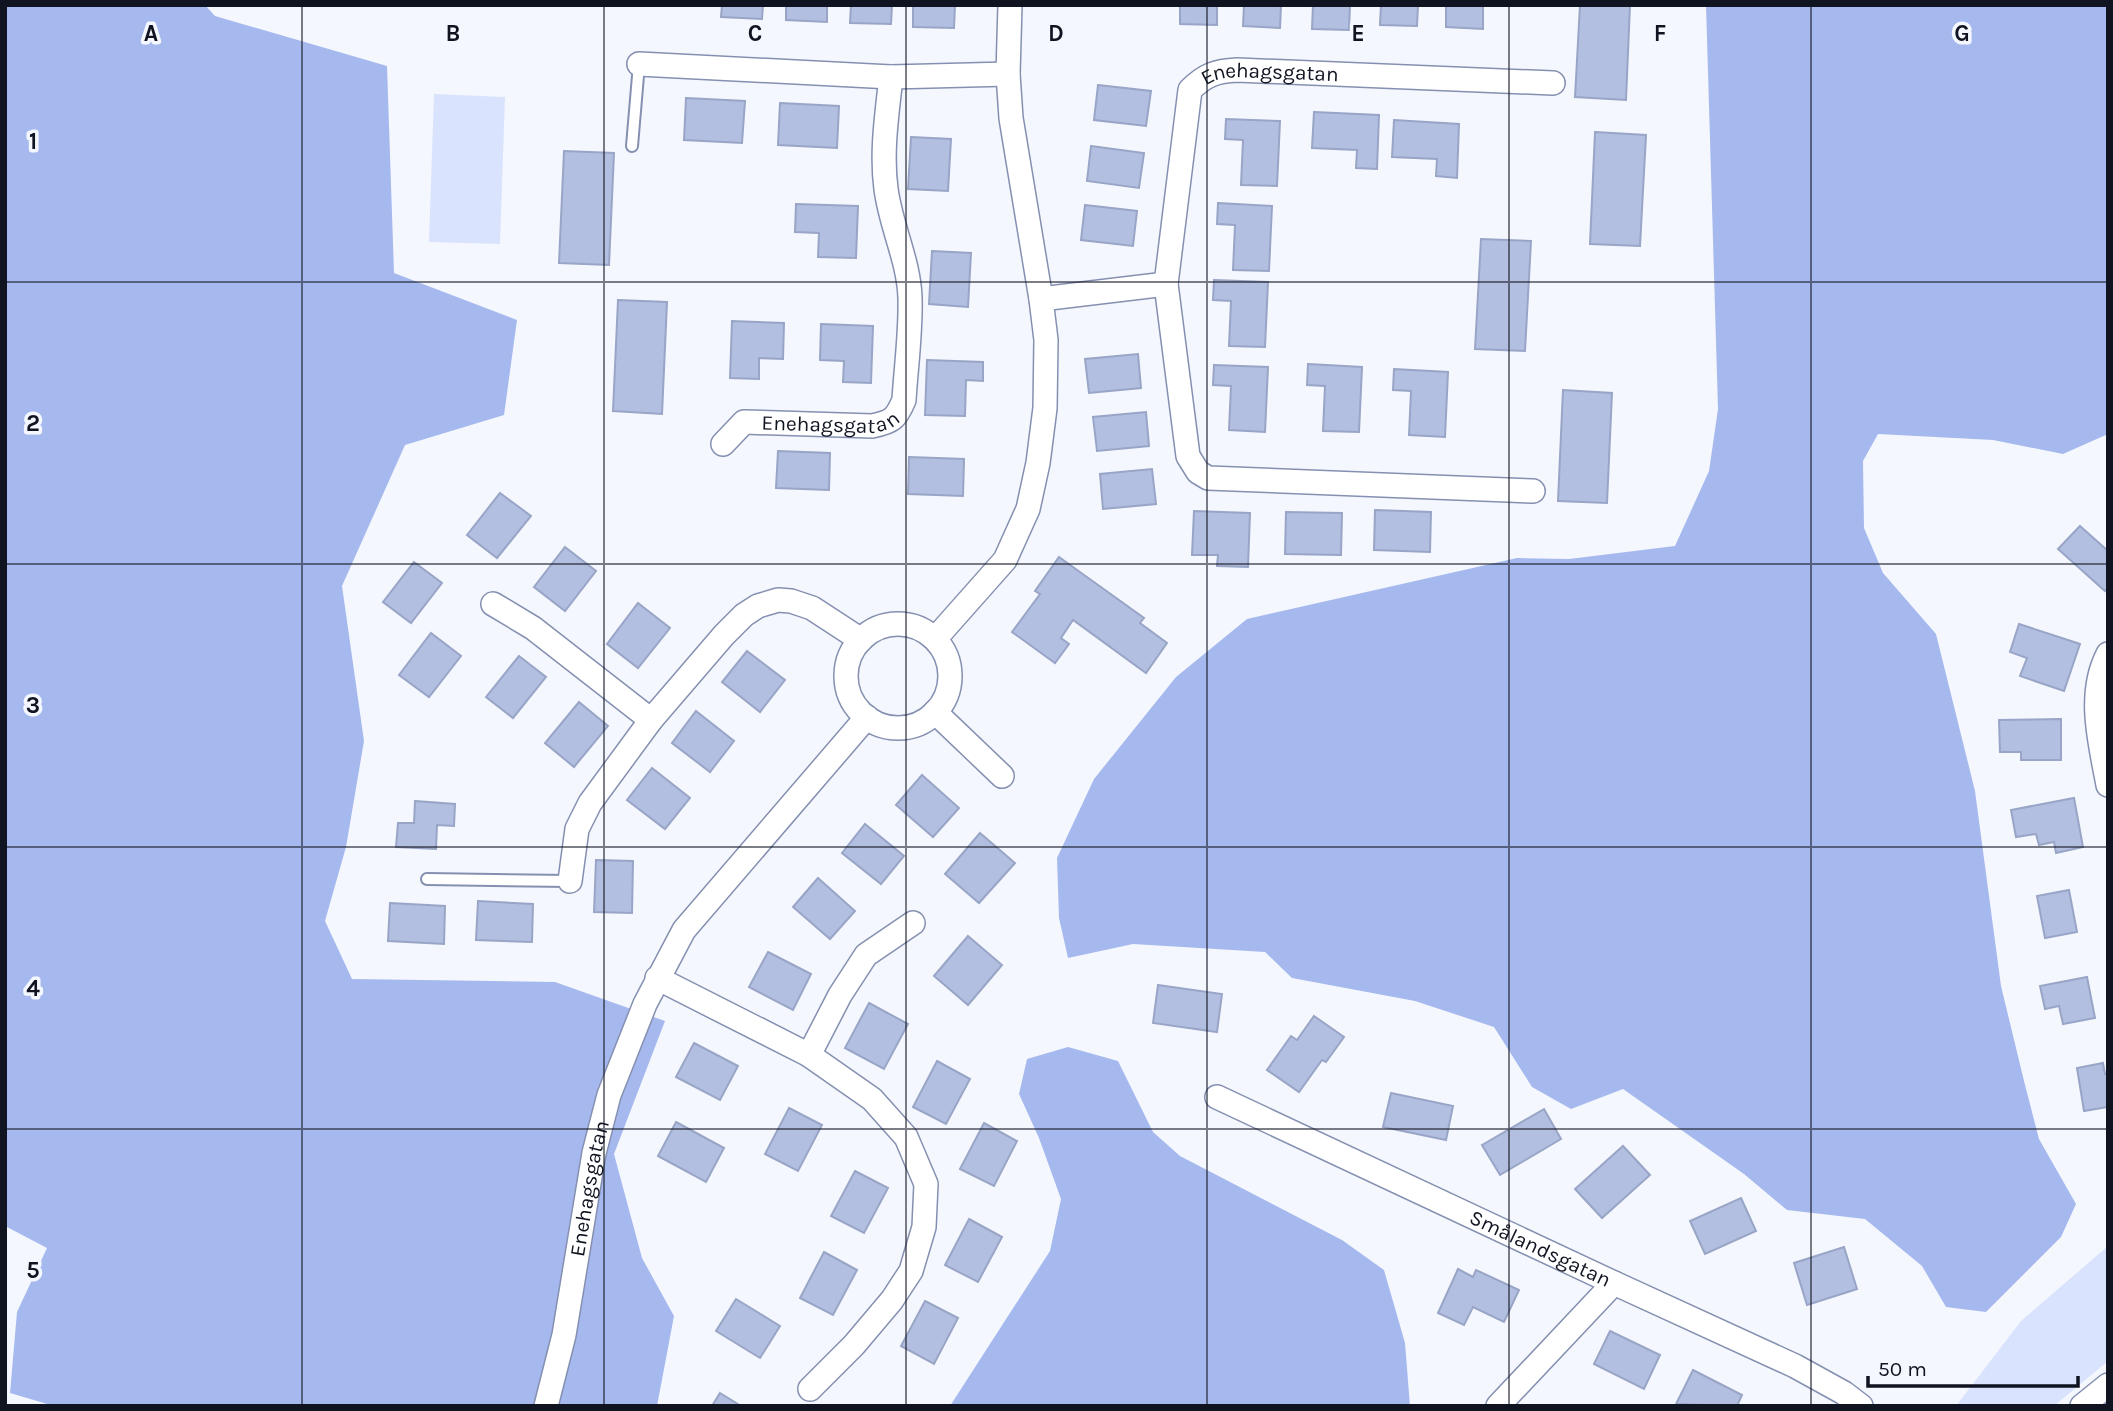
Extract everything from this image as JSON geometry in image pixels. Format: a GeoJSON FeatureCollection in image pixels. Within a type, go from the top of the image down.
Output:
{"type":"FeatureCollection","features":[{"type":"Feature","properties":{"kind":"street"},"geometry":{"type":"LineString","coordinates":[[935,639],[1005,560],[1028,509],[1038,463],[1045,408],[1046,340],[1011,118],[1008,75],[1010,5]]}},
{"type":"Feature","properties":{"kind":"street"},"geometry":{"type":"LineString","coordinates":[[639,64],[891,77],[1008,75]]}},
{"type":"Feature","properties":{"kind":"street","name":"Enehagsgatan"},"geometry":{"type":"LineString","coordinates":[[1533,491],[1208,478],[1198,472],[1188,456],[1166,284],[1190,90],[1202,78],[1216,71],[1237,70],[1553,83]]}},
{"type":"Feature","properties":{"kind":"street","name":"Enehagsgatan"},"geometry":{"type":"LineString","coordinates":[[723,444],[744,422],[872,426],[889,423],[899,411],[904,400],[910,298],[906,262],[894,233],[886,188],[884,148],[891,77]]}},
{"type":"Feature","properties":{"kind":"street"},"geometry":{"type":"LineString","coordinates":[[1041,299],[1166,284]]}},
{"type":"Feature","properties":{"kind":"street"},"geometry":{"type":"LineString","coordinates":[[570,881],[577,829],[590,803],[651,720],[744,615],[758,606],[778,600],[812,608],[860,640]]}},
{"type":"Feature","properties":{"kind":"street"},"geometry":{"type":"LineString","coordinates":[[494,604],[533,628],[651,720]]}},
{"type":"Feature","properties":{"kind":"street"},"geometry":{"type":"LineString","coordinates":[[893,624],[920,629],[935,639],[947,660],[950,676],[947,692],[935,712],[920,723],[902,727],[883,725],[867,717],[854,702],[847,685],[850,656],[860,640],[875,629],[893,624]]}},
{"type":"Feature","properties":{"kind":"street"},"geometry":{"type":"LineString","coordinates":[[2108,654],[2101,666],[2096,700],[2108,785]]}},
{"type":"Feature","properties":{"kind":"street"},"geometry":{"type":"LineString","coordinates":[[935,712],[1002,776]]}},
{"type":"Feature","properties":{"kind":"street","name":"Enehagsgatan"},"geometry":{"type":"LineString","coordinates":[[547,1406],[564,1335],[594,1153],[609,1095],[657,978],[684,930],[867,717]]}},
{"type":"Feature","properties":{"kind":"street"},"geometry":{"type":"LineString","coordinates":[[808,1055],[840,995],[866,955],[913,923]]}},
{"type":"Feature","properties":{"kind":"street"},"geometry":{"type":"LineString","coordinates":[[657,978],[808,1055],[872,1099],[906,1137],[926,1184],[924,1227],[911,1271],[892,1300],[854,1345],[810,1389]]}},
{"type":"Feature","properties":{"kind":"street","name":"Smålandsgatan"},"geometry":{"type":"LineString","coordinates":[[1217,1097],[1795,1366],[1844,1393],[1861,1406]]}},
{"type":"Feature","properties":{"kind":"street"},"geometry":{"type":"LineString","coordinates":[[1498,1406],[1614,1283]]}},
{"type":"Feature","properties":{"kind":"street"},"geometry":{"type":"LineString","coordinates":[[2082,1406],[2108,1385]]}},
{"type":"Feature","properties":{"kind":"lane"},"geometry":{"type":"LineString","coordinates":[[632,146],[639,64]]}},
{"type":"Feature","properties":{"kind":"lane"},"geometry":{"type":"LineString","coordinates":[[427,879],[570,881]]}},
{"type":"Feature","properties":{"kind":"shaded area"},"geometry":{"type":"Polygon","coordinates":[[[5,5],[205,5],[215,16],[387,66],[394,273],[517,320],[504,415],[405,445],[342,586],[364,741],[346,847],[325,921],[352,979],[555,982],[665,1021],[614,1154],[642,1258],[674,1316],[657,1406],[54,1406],[10,1393],[17,1312],[47,1248],[5,1226],[5,5]]]}},
{"type":"Feature","properties":{"kind":"shaded area"},"geometry":{"type":"Polygon","coordinates":[[[1706,5],[2108,5],[2108,434],[2063,454],[1993,440],[1878,434],[1863,461],[1864,528],[1883,573],[1936,634],[1975,791],[2001,986],[2024,1081],[2039,1139],[2076,1204],[2061,1237],[1986,1312],[1946,1307],[1922,1266],[1865,1219],[1787,1210],[1744,1174],[1623,1089],[1571,1109],[1532,1087],[1494,1027],[1415,1001],[1292,978],[1265,952],[1133,944],[1068,958],[1059,918],[1057,858],[1094,779],[1176,677],[1247,619],[1517,558],[1569,559],[1675,546],[1709,471],[1718,409],[1706,5]]]}},
{"type":"Feature","properties":{"kind":"shaded area"},"geometry":{"type":"Polygon","coordinates":[[[434,94],[505,97],[500,244],[429,242],[434,94]]]}},
{"type":"Feature","properties":{"kind":"shaded area"},"geometry":{"type":"Polygon","coordinates":[[[1068,1047],[1118,1061],[1153,1132],[1180,1156],[1342,1240],[1384,1270],[1405,1343],[1410,1406],[950,1406],[1050,1251],[1061,1199],[1039,1138],[1019,1094],[1027,1059],[1068,1047]]]}},
{"type":"Feature","properties":{"kind":"shaded area"},"geometry":{"type":"Polygon","coordinates":[[[2108,1246],[2108,1361],[2054,1406],[1956,1406],[2021,1321],[2108,1246]]]}},
{"type":"Feature","properties":{"kind":"building"},"geometry":{"type":"Polygon","coordinates":[[[722,5],[763,5],[762,19],[721,17],[722,5]]]}},
{"type":"Feature","properties":{"kind":"building"},"geometry":{"type":"Polygon","coordinates":[[[786,5],[827,5],[827,22],[786,20],[786,5]]]}},
{"type":"Feature","properties":{"kind":"building"},"geometry":{"type":"Polygon","coordinates":[[[851,5],[892,5],[891,24],[850,23],[851,5]]]}},
{"type":"Feature","properties":{"kind":"building"},"geometry":{"type":"Polygon","coordinates":[[[913,5],[955,5],[954,28],[913,27],[913,5]]]}},
{"type":"Feature","properties":{"kind":"building"},"geometry":{"type":"Polygon","coordinates":[[[1180,5],[1217,5],[1217,25],[1180,24],[1180,5]]]}},
{"type":"Feature","properties":{"kind":"building"},"geometry":{"type":"Polygon","coordinates":[[[1244,5],[1281,5],[1280,28],[1243,26],[1244,5]]]}},
{"type":"Feature","properties":{"kind":"building"},"geometry":{"type":"Polygon","coordinates":[[[1313,5],[1350,5],[1349,30],[1312,29],[1313,5]]]}},
{"type":"Feature","properties":{"kind":"building"},"geometry":{"type":"Polygon","coordinates":[[[1381,5],[1418,5],[1417,26],[1380,25],[1381,5]]]}},
{"type":"Feature","properties":{"kind":"building"},"geometry":{"type":"Polygon","coordinates":[[[1446,5],[1483,5],[1483,29],[1446,27],[1446,5]]]}},
{"type":"Feature","properties":{"kind":"building"},"geometry":{"type":"Polygon","coordinates":[[[1580,5],[1630,5],[1626,100],[1575,97],[1580,5]]]}},
{"type":"Feature","properties":{"kind":"building"},"geometry":{"type":"Polygon","coordinates":[[[1098,85],[1151,91],[1146,126],[1094,120],[1098,85]]]}},
{"type":"Feature","properties":{"kind":"building"},"geometry":{"type":"Polygon","coordinates":[[[686,98],[745,101],[742,143],[684,140],[686,98]]]}},
{"type":"Feature","properties":{"kind":"building"},"geometry":{"type":"Polygon","coordinates":[[[780,103],[839,106],[837,148],[778,145],[780,103]]]}},
{"type":"Feature","properties":{"kind":"building"},"geometry":{"type":"Polygon","coordinates":[[[1314,112],[1379,115],[1377,169],[1356,168],[1357,150],[1312,148],[1314,112]]]}},
{"type":"Feature","properties":{"kind":"building"},"geometry":{"type":"Polygon","coordinates":[[[1226,119],[1280,121],[1277,186],[1241,185],[1243,140],[1225,139],[1226,119]]]}},
{"type":"Feature","properties":{"kind":"building"},"geometry":{"type":"Polygon","coordinates":[[[1394,120],[1459,124],[1457,178],[1436,176],[1437,159],[1392,157],[1394,120]]]}},
{"type":"Feature","properties":{"kind":"building"},"geometry":{"type":"Polygon","coordinates":[[[1595,132],[1646,135],[1640,246],[1590,244],[1595,132]]]}},
{"type":"Feature","properties":{"kind":"building"},"geometry":{"type":"Polygon","coordinates":[[[911,137],[951,139],[948,191],[908,189],[911,137]]]}},
{"type":"Feature","properties":{"kind":"building"},"geometry":{"type":"Polygon","coordinates":[[[1091,146],[1144,153],[1139,188],[1087,181],[1091,146]]]}},
{"type":"Feature","properties":{"kind":"building"},"geometry":{"type":"Polygon","coordinates":[[[564,151],[614,153],[609,265],[559,263],[564,151]]]}},
{"type":"Feature","properties":{"kind":"building"},"geometry":{"type":"Polygon","coordinates":[[[1218,203],[1272,206],[1269,271],[1233,270],[1235,225],[1217,224],[1218,203]]]}},
{"type":"Feature","properties":{"kind":"building"},"geometry":{"type":"Polygon","coordinates":[[[796,204],[858,206],[856,258],[818,257],[819,233],[795,232],[796,204]]]}},
{"type":"Feature","properties":{"kind":"building"},"geometry":{"type":"Polygon","coordinates":[[[1085,205],[1137,211],[1133,246],[1081,240],[1085,205]]]}},
{"type":"Feature","properties":{"kind":"building"},"geometry":{"type":"Polygon","coordinates":[[[1481,239],[1531,241],[1525,351],[1475,349],[1481,239]]]}},
{"type":"Feature","properties":{"kind":"building"},"geometry":{"type":"Polygon","coordinates":[[[932,251],[971,253],[968,307],[929,304],[932,251]]]}},
{"type":"Feature","properties":{"kind":"building"},"geometry":{"type":"Polygon","coordinates":[[[1214,280],[1268,282],[1265,347],[1229,346],[1231,301],[1213,300],[1214,280]]]}},
{"type":"Feature","properties":{"kind":"building"},"geometry":{"type":"Polygon","coordinates":[[[618,300],[667,302],[662,414],[613,411],[618,300]]]}},
{"type":"Feature","properties":{"kind":"building"},"geometry":{"type":"Polygon","coordinates":[[[732,321],[784,323],[783,359],[759,358],[759,379],[730,378],[732,321]]]}},
{"type":"Feature","properties":{"kind":"building"},"geometry":{"type":"Polygon","coordinates":[[[821,324],[873,326],[871,383],[843,382],[844,361],[820,360],[821,324]]]}},
{"type":"Feature","properties":{"kind":"building"},"geometry":{"type":"Polygon","coordinates":[[[1138,354],[1141,388],[1089,393],[1085,359],[1138,354]]]}},
{"type":"Feature","properties":{"kind":"building"},"geometry":{"type":"Polygon","coordinates":[[[927,360],[983,362],[983,381],[966,380],[965,416],[925,415],[927,360]]]}},
{"type":"Feature","properties":{"kind":"building"},"geometry":{"type":"Polygon","coordinates":[[[1308,364],[1362,367],[1359,432],[1323,431],[1325,386],[1307,385],[1308,364]]]}},
{"type":"Feature","properties":{"kind":"building"},"geometry":{"type":"Polygon","coordinates":[[[1214,365],[1268,367],[1265,432],[1229,430],[1231,386],[1213,385],[1214,365]]]}},
{"type":"Feature","properties":{"kind":"building"},"geometry":{"type":"Polygon","coordinates":[[[1394,369],[1448,372],[1445,437],[1409,435],[1411,391],[1393,390],[1394,369]]]}},
{"type":"Feature","properties":{"kind":"building"},"geometry":{"type":"Polygon","coordinates":[[[1563,390],[1612,393],[1607,503],[1558,501],[1563,390]]]}},
{"type":"Feature","properties":{"kind":"building"},"geometry":{"type":"Polygon","coordinates":[[[1146,412],[1149,446],[1097,451],[1093,417],[1146,412]]]}},
{"type":"Feature","properties":{"kind":"building"},"geometry":{"type":"Polygon","coordinates":[[[778,451],[830,453],[829,490],[776,488],[778,451]]]}},
{"type":"Feature","properties":{"kind":"building"},"geometry":{"type":"Polygon","coordinates":[[[909,457],[964,459],[963,496],[908,494],[909,457]]]}},
{"type":"Feature","properties":{"kind":"building"},"geometry":{"type":"Polygon","coordinates":[[[1152,469],[1156,504],[1103,509],[1100,474],[1152,469]]]}},
{"type":"Feature","properties":{"kind":"building"},"geometry":{"type":"Polygon","coordinates":[[[500,493],[531,516],[497,558],[467,535],[500,493]]]}},
{"type":"Feature","properties":{"kind":"building"},"geometry":{"type":"Polygon","coordinates":[[[1375,510],[1431,512],[1430,552],[1374,550],[1375,510]]]}},
{"type":"Feature","properties":{"kind":"building"},"geometry":{"type":"Polygon","coordinates":[[[1194,511],[1250,513],[1248,567],[1217,566],[1218,555],[1192,555],[1194,511]]]}},
{"type":"Feature","properties":{"kind":"building"},"geometry":{"type":"Polygon","coordinates":[[[1286,512],[1342,513],[1341,555],[1285,554],[1286,512]]]}},
{"type":"Feature","properties":{"kind":"building"},"geometry":{"type":"Polygon","coordinates":[[[2080,526],[2108,551],[2108,588],[2105,591],[2058,549],[2080,526]]]}},
{"type":"Feature","properties":{"kind":"building"},"geometry":{"type":"Polygon","coordinates":[[[565,547],[596,571],[565,611],[534,587],[565,547]]]}},
{"type":"Feature","properties":{"kind":"building"},"geometry":{"type":"Polygon","coordinates":[[[1059,557],[1144,618],[1140,623],[1167,643],[1146,673],[1073,620],[1061,638],[1069,644],[1055,663],[1012,632],[1040,594],[1035,591],[1059,557]]]}},
{"type":"Feature","properties":{"kind":"building"},"geometry":{"type":"Polygon","coordinates":[[[414,562],[442,583],[411,623],[383,602],[414,562]]]}},
{"type":"Feature","properties":{"kind":"building"},"geometry":{"type":"Polygon","coordinates":[[[638,603],[670,628],[638,668],[607,644],[638,603]]]}},
{"type":"Feature","properties":{"kind":"building"},"geometry":{"type":"Polygon","coordinates":[[[2019,624],[2080,644],[2064,691],[2020,676],[2027,658],[2010,652],[2019,624]]]}},
{"type":"Feature","properties":{"kind":"building"},"geometry":{"type":"Polygon","coordinates":[[[431,633],[461,656],[429,697],[399,675],[431,633]]]}},
{"type":"Feature","properties":{"kind":"building"},"geometry":{"type":"Polygon","coordinates":[[[747,651],[785,680],[760,712],[722,682],[747,651]]]}},
{"type":"Feature","properties":{"kind":"building"},"geometry":{"type":"Polygon","coordinates":[[[519,656],[546,677],[513,718],[486,697],[519,656]]]}},
{"type":"Feature","properties":{"kind":"building"},"geometry":{"type":"Polygon","coordinates":[[[579,702],[608,726],[574,767],[545,743],[579,702]]]}},
{"type":"Feature","properties":{"kind":"building"},"geometry":{"type":"Polygon","coordinates":[[[696,711],[734,741],[710,772],[672,743],[696,711]]]}},
{"type":"Feature","properties":{"kind":"building"},"geometry":{"type":"Polygon","coordinates":[[[2061,719],[2061,760],[2021,760],[2021,752],[2000,752],[1999,720],[2061,719]]]}},
{"type":"Feature","properties":{"kind":"building"},"geometry":{"type":"Polygon","coordinates":[[[652,768],[690,798],[665,829],[627,800],[652,768]]]}},
{"type":"Feature","properties":{"kind":"building"},"geometry":{"type":"Polygon","coordinates":[[[922,775],[959,808],[933,837],[896,805],[922,775]]]}},
{"type":"Feature","properties":{"kind":"building"},"geometry":{"type":"Polygon","coordinates":[[[2074,798],[2083,847],[2056,853],[2054,842],[2039,845],[2036,834],[2016,837],[2011,810],[2074,798]]]}},
{"type":"Feature","properties":{"kind":"building"},"geometry":{"type":"Polygon","coordinates":[[[415,801],[455,804],[454,826],[437,825],[436,849],[396,847],[398,823],[414,823],[415,801]]]}},
{"type":"Feature","properties":{"kind":"building"},"geometry":{"type":"Polygon","coordinates":[[[865,824],[904,856],[881,884],[842,853],[865,824]]]}},
{"type":"Feature","properties":{"kind":"building"},"geometry":{"type":"Polygon","coordinates":[[[980,833],[1015,863],[979,903],[945,874],[980,833]]]}},
{"type":"Feature","properties":{"kind":"building"},"geometry":{"type":"Polygon","coordinates":[[[596,860],[633,861],[632,913],[594,912],[596,860]]]}},
{"type":"Feature","properties":{"kind":"building"},"geometry":{"type":"Polygon","coordinates":[[[818,878],[855,911],[830,939],[793,907],[818,878]]]}},
{"type":"Feature","properties":{"kind":"building"},"geometry":{"type":"Polygon","coordinates":[[[2069,890],[2077,932],[2045,938],[2037,896],[2069,890]]]}},
{"type":"Feature","properties":{"kind":"building"},"geometry":{"type":"Polygon","coordinates":[[[478,901],[533,904],[532,942],[476,940],[478,901]]]}},
{"type":"Feature","properties":{"kind":"building"},"geometry":{"type":"Polygon","coordinates":[[[390,903],[445,906],[444,944],[388,941],[390,903]]]}},
{"type":"Feature","properties":{"kind":"building"},"geometry":{"type":"Polygon","coordinates":[[[968,936],[1002,965],[968,1005],[934,976],[968,936]]]}},
{"type":"Feature","properties":{"kind":"building"},"geometry":{"type":"Polygon","coordinates":[[[768,952],[811,974],[793,1010],[749,987],[768,952]]]}},
{"type":"Feature","properties":{"kind":"building"},"geometry":{"type":"Polygon","coordinates":[[[2087,977],[2095,1018],[2063,1024],[2059,1006],[2045,1009],[2040,986],[2087,977]]]}},
{"type":"Feature","properties":{"kind":"building"},"geometry":{"type":"Polygon","coordinates":[[[1158,985],[1222,994],[1217,1032],[1153,1023],[1158,985]]]}},
{"type":"Feature","properties":{"kind":"building"},"geometry":{"type":"Polygon","coordinates":[[[869,1003],[908,1024],[884,1069],[845,1048],[869,1003]]]}},
{"type":"Feature","properties":{"kind":"building"},"geometry":{"type":"Polygon","coordinates":[[[1314,1016],[1344,1037],[1326,1062],[1322,1060],[1299,1092],[1267,1070],[1291,1036],[1297,1040],[1314,1016]]]}},
{"type":"Feature","properties":{"kind":"building"},"geometry":{"type":"Polygon","coordinates":[[[694,1043],[738,1066],[720,1100],[676,1077],[694,1043]]]}},
{"type":"Feature","properties":{"kind":"building"},"geometry":{"type":"Polygon","coordinates":[[[937,1061],[970,1079],[946,1124],[913,1107],[937,1061]]]}},
{"type":"Feature","properties":{"kind":"building"},"geometry":{"type":"Polygon","coordinates":[[[2103,1063],[2105,1074],[2108,1074],[2108,1107],[2084,1111],[2077,1068],[2103,1063]]]}},
{"type":"Feature","properties":{"kind":"building"},"geometry":{"type":"Polygon","coordinates":[[[1391,1093],[1453,1106],[1446,1140],[1383,1127],[1391,1093]]]}},
{"type":"Feature","properties":{"kind":"building"},"geometry":{"type":"Polygon","coordinates":[[[789,1108],[822,1125],[798,1171],[765,1154],[789,1108]]]}},
{"type":"Feature","properties":{"kind":"building"},"geometry":{"type":"Polygon","coordinates":[[[1544,1109],[1561,1139],[1500,1175],[1482,1145],[1544,1109]]]}},
{"type":"Feature","properties":{"kind":"building"},"geometry":{"type":"Polygon","coordinates":[[[676,1122],[724,1148],[706,1182],[658,1156],[676,1122]]]}},
{"type":"Feature","properties":{"kind":"building"},"geometry":{"type":"Polygon","coordinates":[[[984,1123],[1017,1141],[994,1186],[960,1169],[984,1123]]]}},
{"type":"Feature","properties":{"kind":"building"},"geometry":{"type":"Polygon","coordinates":[[[1623,1146],[1650,1175],[1602,1218],[1575,1189],[1623,1146]]]}},
{"type":"Feature","properties":{"kind":"building"},"geometry":{"type":"Polygon","coordinates":[[[855,1171],[888,1188],[864,1233],[831,1216],[855,1171]]]}},
{"type":"Feature","properties":{"kind":"building"},"geometry":{"type":"Polygon","coordinates":[[[1741,1198],[1756,1231],[1705,1254],[1690,1221],[1741,1198]]]}},
{"type":"Feature","properties":{"kind":"building"},"geometry":{"type":"Polygon","coordinates":[[[969,1219],[1002,1237],[978,1282],[945,1265],[969,1219]]]}},
{"type":"Feature","properties":{"kind":"building"},"geometry":{"type":"Polygon","coordinates":[[[1844,1247],[1857,1289],[1807,1305],[1794,1263],[1844,1247]]]}},
{"type":"Feature","properties":{"kind":"building"},"geometry":{"type":"Polygon","coordinates":[[[824,1252],[857,1270],[833,1315],[800,1298],[824,1252]]]}},
{"type":"Feature","properties":{"kind":"building"},"geometry":{"type":"Polygon","coordinates":[[[1458,1269],[1473,1277],[1476,1270],[1519,1290],[1504,1322],[1473,1307],[1464,1325],[1438,1313],[1458,1269]]]}},
{"type":"Feature","properties":{"kind":"building"},"geometry":{"type":"Polygon","coordinates":[[[736,1299],[780,1326],[760,1358],[716,1331],[736,1299]]]}},
{"type":"Feature","properties":{"kind":"building"},"geometry":{"type":"Polygon","coordinates":[[[925,1301],[958,1318],[934,1364],[901,1346],[925,1301]]]}},
{"type":"Feature","properties":{"kind":"building"},"geometry":{"type":"Polygon","coordinates":[[[1610,1331],[1660,1355],[1644,1389],[1594,1364],[1610,1331]]]}},
{"type":"Feature","properties":{"kind":"building"},"geometry":{"type":"Polygon","coordinates":[[[1693,1370],[1742,1395],[1737,1406],[1676,1404],[1693,1370]]]}},
{"type":"Feature","properties":{"kind":"building"},"geometry":{"type":"Polygon","coordinates":[[[720,1393],[741,1406],[712,1406],[720,1393]]]}}]}
